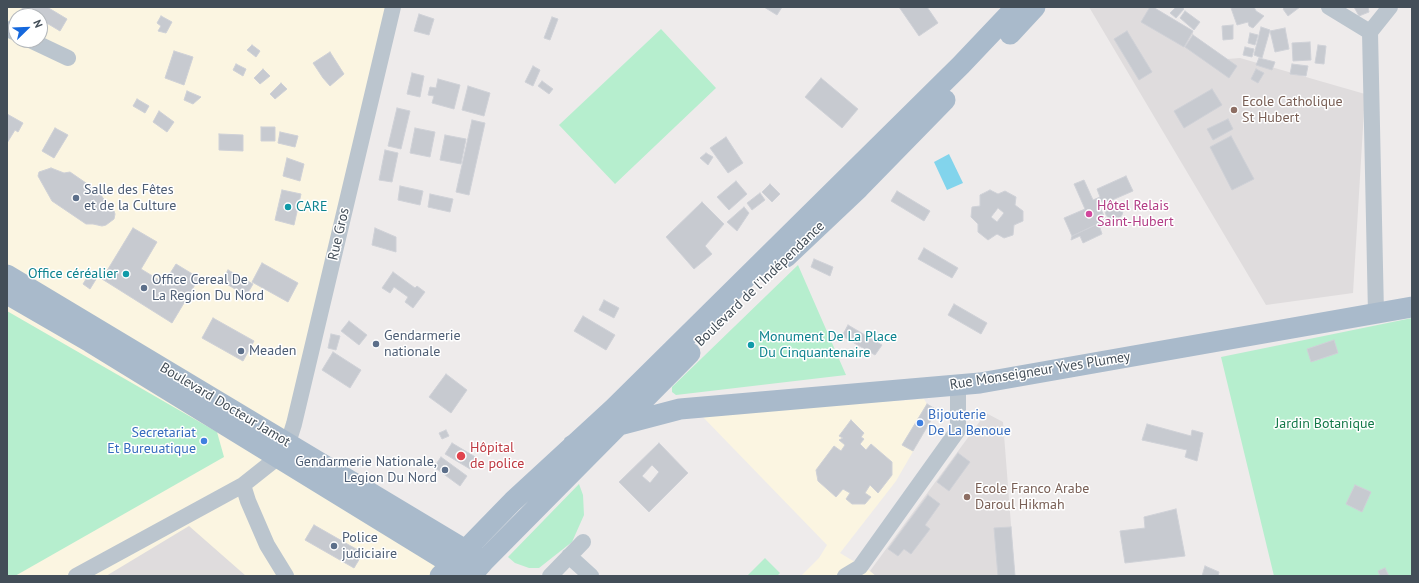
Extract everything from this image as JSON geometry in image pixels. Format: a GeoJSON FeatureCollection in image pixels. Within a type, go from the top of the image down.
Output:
{"type":"FeatureCollection","features":[{"type":"Feature","properties":{"kind":"main road","name":"Boulevard de l'Indépendance"},"geometry":{"type":"LineString","coordinates":[[452,563],[513,501],[619,403],[961,65],[1016,7]]}},
{"type":"Feature","properties":{"kind":"main road","name":"Boulevard de l'Indépendance"},"geometry":{"type":"LineString","coordinates":[[478,571],[763,279],[859,188],[1035,7]]}},
{"type":"Feature","properties":{"kind":"main road","name":"Boulevard Docteur Jamot"},"geometry":{"type":"LineString","coordinates":[[7,275],[283,450],[452,563],[478,571]]}},
{"type":"Feature","properties":{"kind":"main road","name":"Boulevard Docteur Jamot"},"geometry":{"type":"LineString","coordinates":[[7,294],[283,450]]}},
{"type":"Feature","properties":{"kind":"main road","name":"Rue Monseigneur Yves Plumey"},"geometry":{"type":"LineString","coordinates":[[619,425],[680,409],[988,382],[1412,307]]}},
{"type":"Feature","properties":{"kind":"main road"},"geometry":{"type":"LineString","coordinates":[[573,445],[619,425]]}},
{"type":"Feature","properties":{"kind":"street","name":"Rue Gros"},"geometry":{"type":"LineString","coordinates":[[283,450],[294,424],[393,7]]}},
{"type":"Feature","properties":{"kind":"street"},"geometry":{"type":"LineString","coordinates":[[1329,7],[1370,32]]}},
{"type":"Feature","properties":{"kind":"street"},"geometry":{"type":"LineString","coordinates":[[1376,314],[1370,32],[1390,7]]}},
{"type":"Feature","properties":{"kind":"street"},"geometry":{"type":"LineString","coordinates":[[47,48],[68,58]]}},
{"type":"Feature","properties":{"kind":"street"},"geometry":{"type":"LineString","coordinates":[[845,576],[860,567],[958,430],[958,385]]}},
{"type":"Feature","properties":{"kind":"street"},"geometry":{"type":"LineString","coordinates":[[76,576],[243,486],[283,450]]}},
{"type":"Feature","properties":{"kind":"street"},"geometry":{"type":"LineString","coordinates":[[243,486],[248,502],[267,545],[286,576]]}},
{"type":"Feature","properties":{"kind":"street"},"geometry":{"type":"LineString","coordinates":[[550,576],[583,542]]}},
{"type":"Feature","properties":{"kind":"street"},"geometry":{"type":"LineString","coordinates":[[569,556],[591,576]]}},
{"type":"Feature","properties":{"kind":"shaded area"},"geometry":{"type":"Polygon","coordinates":[[[7,7],[398,7],[291,434],[7,265],[7,7]]]}},
{"type":"Feature","properties":{"kind":"shaded area"},"geometry":{"type":"Polygon","coordinates":[[[1089,7],[1153,7],[1193,31],[1193,35],[1227,59],[1240,58],[1365,94],[1353,293],[1266,305],[1089,7]]]}},
{"type":"Feature","properties":{"kind":"shaded area"},"geometry":{"type":"Polygon","coordinates":[[[7,304],[175,401],[439,568],[432,576],[7,576],[7,304]]]}},
{"type":"Feature","properties":{"kind":"shaded area"},"geometry":{"type":"Polygon","coordinates":[[[924,399],[927,404],[937,410],[896,481],[840,553],[876,576],[801,576],[819,558],[827,545],[700,414],[924,399]]]}},
{"type":"Feature","properties":{"kind":"shaded area","name":"Ecole Franco Arabe Daroul Hikmah"},"geometry":{"type":"Polygon","coordinates":[[[986,413],[1003,422],[1015,576],[876,576],[870,571],[986,413]]]}},
{"type":"Feature","properties":{"kind":"shaded area"},"geometry":{"type":"Polygon","coordinates":[[[189,526],[246,576],[106,576],[189,526]]]}},
{"type":"Feature","properties":{"kind":"green space"},"geometry":{"type":"Polygon","coordinates":[[[661,29],[716,88],[615,184],[559,125],[661,29]]]}},
{"type":"Feature","properties":{"kind":"green space"},"geometry":{"type":"Polygon","coordinates":[[[798,265],[846,375],[676,395],[672,392],[672,387],[798,265]]]}},
{"type":"Feature","properties":{"kind":"green space"},"geometry":{"type":"Polygon","coordinates":[[[7,311],[217,432],[224,457],[15,576],[7,576],[7,311]]]}},
{"type":"Feature","properties":{"kind":"green space","name":"Jardin Botanique"},"geometry":{"type":"Polygon","coordinates":[[[1412,318],[1412,576],[1274,576],[1221,357],[1412,318]]]}},
{"type":"Feature","properties":{"kind":"green space"},"geometry":{"type":"Polygon","coordinates":[[[579,484],[583,495],[584,515],[572,542],[539,568],[529,568],[515,563],[508,557],[579,484]]]}},
{"type":"Feature","properties":{"kind":"green space"},"geometry":{"type":"Polygon","coordinates":[[[765,558],[780,573],[777,576],[747,576],[765,558]]]}},
{"type":"Feature","properties":{"kind":"water"},"geometry":{"type":"Polygon","coordinates":[[[949,154],[963,183],[947,190],[934,162],[949,154]]]}},
{"type":"Feature","properties":{"kind":"building"},"geometry":{"type":"Polygon","coordinates":[[[20,7],[47,7],[67,19],[60,31],[48,24],[48,8],[20,7]]]}},
{"type":"Feature","properties":{"kind":"building"},"geometry":{"type":"Polygon","coordinates":[[[764,7],[782,7],[777,15],[764,7]]]}},
{"type":"Feature","properties":{"kind":"building"},"geometry":{"type":"Polygon","coordinates":[[[899,7],[927,7],[938,23],[919,36],[899,7]]]}},
{"type":"Feature","properties":{"kind":"building"},"geometry":{"type":"Polygon","coordinates":[[[1150,7],[1153,7],[1193,31],[1184,47],[1141,22],[1150,7]]]}},
{"type":"Feature","properties":{"kind":"building"},"geometry":{"type":"Polygon","coordinates":[[[1176,7],[1182,7],[1184,9],[1176,18],[1170,13],[1176,7]]]}},
{"type":"Feature","properties":{"kind":"building"},"geometry":{"type":"Polygon","coordinates":[[[1254,7],[1256,11],[1264,16],[1253,28],[1249,26],[1248,22],[1237,25],[1231,8],[1254,7]]]}},
{"type":"Feature","properties":{"kind":"building"},"geometry":{"type":"Polygon","coordinates":[[[1285,7],[1300,7],[1288,16],[1283,9],[1285,7]]]}},
{"type":"Feature","properties":{"kind":"building"},"geometry":{"type":"Polygon","coordinates":[[[1354,7],[1368,7],[1369,12],[1359,16],[1354,7]]]}},
{"type":"Feature","properties":{"kind":"building"},"geometry":{"type":"Polygon","coordinates":[[[1185,11],[1200,22],[1194,30],[1180,18],[1185,11]]]}},
{"type":"Feature","properties":{"kind":"building"},"geometry":{"type":"Polygon","coordinates":[[[419,14],[434,19],[429,35],[414,31],[419,14]]]}},
{"type":"Feature","properties":{"kind":"building"},"geometry":{"type":"Polygon","coordinates":[[[161,16],[172,22],[166,33],[158,31],[161,26],[157,23],[161,16]]]}},
{"type":"Feature","properties":{"kind":"building"},"geometry":{"type":"Polygon","coordinates":[[[552,17],[558,19],[550,40],[544,38],[552,17]]]}},
{"type":"Feature","properties":{"kind":"building"},"geometry":{"type":"Polygon","coordinates":[[[1233,25],[1233,39],[1223,40],[1222,26],[1233,25]]]}},
{"type":"Feature","properties":{"kind":"building"},"geometry":{"type":"Polygon","coordinates":[[[1261,27],[1270,30],[1262,58],[1254,55],[1261,27]]]}},
{"type":"Feature","properties":{"kind":"building"},"geometry":{"type":"Polygon","coordinates":[[[1285,28],[1289,49],[1275,52],[1270,31],[1285,28]]]}},
{"type":"Feature","properties":{"kind":"building"},"geometry":{"type":"Polygon","coordinates":[[[1127,31],[1152,72],[1139,80],[1114,39],[1127,31]]]}},
{"type":"Feature","properties":{"kind":"building"},"geometry":{"type":"Polygon","coordinates":[[[1250,33],[1258,35],[1255,45],[1248,43],[1250,33]]]}},
{"type":"Feature","properties":{"kind":"building"},"geometry":{"type":"Polygon","coordinates":[[[1193,35],[1237,66],[1229,78],[1185,47],[1193,35]]]}},
{"type":"Feature","properties":{"kind":"building"},"geometry":{"type":"Polygon","coordinates":[[[1310,42],[1311,60],[1293,61],[1292,43],[1310,42]]]}},
{"type":"Feature","properties":{"kind":"building"},"geometry":{"type":"Polygon","coordinates":[[[252,45],[260,51],[256,57],[247,50],[252,45]]]}},
{"type":"Feature","properties":{"kind":"building"},"geometry":{"type":"Polygon","coordinates":[[[1318,45],[1326,46],[1324,64],[1315,63],[1318,45]]]}},
{"type":"Feature","properties":{"kind":"building"},"geometry":{"type":"Polygon","coordinates":[[[1245,47],[1254,49],[1252,57],[1243,55],[1245,47]]]}},
{"type":"Feature","properties":{"kind":"building"},"geometry":{"type":"Polygon","coordinates":[[[174,51],[193,57],[184,85],[165,78],[174,51]]]}},
{"type":"Feature","properties":{"kind":"building"},"geometry":{"type":"Polygon","coordinates":[[[330,52],[344,74],[330,86],[313,63],[330,52]]]}},
{"type":"Feature","properties":{"kind":"building"},"geometry":{"type":"Polygon","coordinates":[[[1259,58],[1275,62],[1272,70],[1256,65],[1259,58]]]}},
{"type":"Feature","properties":{"kind":"building"},"geometry":{"type":"Polygon","coordinates":[[[236,64],[246,69],[243,76],[233,70],[236,64]]]}},
{"type":"Feature","properties":{"kind":"building"},"geometry":{"type":"Polygon","coordinates":[[[1292,64],[1308,66],[1306,76],[1290,74],[1292,64]]]}},
{"type":"Feature","properties":{"kind":"building"},"geometry":{"type":"Polygon","coordinates":[[[533,66],[540,70],[533,86],[525,82],[533,66]]]}},
{"type":"Feature","properties":{"kind":"building"},"geometry":{"type":"Polygon","coordinates":[[[263,69],[270,76],[260,84],[254,78],[263,69]]]}},
{"type":"Feature","properties":{"kind":"building"},"geometry":{"type":"Polygon","coordinates":[[[1256,69],[1264,73],[1258,83],[1251,79],[1256,69]]]}},
{"type":"Feature","properties":{"kind":"building"},"geometry":{"type":"Polygon","coordinates":[[[412,73],[424,76],[420,97],[407,94],[412,73]]]}},
{"type":"Feature","properties":{"kind":"building"},"geometry":{"type":"Polygon","coordinates":[[[821,78],[858,109],[842,128],[805,97],[821,78]]]}},
{"type":"Feature","properties":{"kind":"building"},"geometry":{"type":"Polygon","coordinates":[[[438,79],[460,85],[454,109],[432,103],[434,96],[428,95],[430,87],[436,88],[438,79]]]}},
{"type":"Feature","properties":{"kind":"building"},"geometry":{"type":"Polygon","coordinates":[[[542,81],[553,89],[549,94],[538,86],[542,81]]]}},
{"type":"Feature","properties":{"kind":"building"},"geometry":{"type":"Polygon","coordinates":[[[281,83],[287,89],[275,99],[270,94],[281,83]]]}},
{"type":"Feature","properties":{"kind":"building"},"geometry":{"type":"Polygon","coordinates":[[[468,86],[490,93],[484,116],[462,110],[468,86]]]}},
{"type":"Feature","properties":{"kind":"building"},"geometry":{"type":"Polygon","coordinates":[[[1212,89],[1222,105],[1184,128],[1174,111],[1212,89]]]}},
{"type":"Feature","properties":{"kind":"building"},"geometry":{"type":"Polygon","coordinates":[[[187,91],[201,97],[193,104],[184,100],[187,91]]]}},
{"type":"Feature","properties":{"kind":"building"},"geometry":{"type":"Polygon","coordinates":[[[137,99],[149,106],[145,113],[133,106],[137,99]]]}},
{"type":"Feature","properties":{"kind":"building"},"geometry":{"type":"Polygon","coordinates":[[[397,108],[410,111],[401,149],[388,146],[397,108]]]}},
{"type":"Feature","properties":{"kind":"building"},"geometry":{"type":"Polygon","coordinates":[[[159,111],[174,122],[167,132],[153,122],[159,111]]]}},
{"type":"Feature","properties":{"kind":"building"},"geometry":{"type":"Polygon","coordinates":[[[7,114],[23,123],[18,132],[15,130],[7,143],[7,114]]]}},
{"type":"Feature","properties":{"kind":"building"},"geometry":{"type":"Polygon","coordinates":[[[1228,119],[1233,129],[1213,140],[1207,129],[1228,119]]]}},
{"type":"Feature","properties":{"kind":"building"},"geometry":{"type":"Polygon","coordinates":[[[472,120],[485,123],[469,195],[456,192],[472,120]]]}},
{"type":"Feature","properties":{"kind":"building"},"geometry":{"type":"Polygon","coordinates":[[[261,127],[275,127],[275,141],[261,141],[261,127]]]}},
{"type":"Feature","properties":{"kind":"building"},"geometry":{"type":"Polygon","coordinates":[[[55,128],[68,135],[54,158],[42,151],[55,128]]]}},
{"type":"Feature","properties":{"kind":"building"},"geometry":{"type":"Polygon","coordinates":[[[415,128],[435,132],[430,157],[410,153],[415,128]]]}},
{"type":"Feature","properties":{"kind":"building"},"geometry":{"type":"Polygon","coordinates":[[[280,132],[298,136],[295,147],[278,143],[280,132]]]}},
{"type":"Feature","properties":{"kind":"building"},"geometry":{"type":"Polygon","coordinates":[[[219,134],[243,135],[243,151],[219,150],[219,134]]]}},
{"type":"Feature","properties":{"kind":"building"},"geometry":{"type":"Polygon","coordinates":[[[445,135],[466,139],[461,164],[440,160],[445,135]]]}},
{"type":"Feature","properties":{"kind":"building"},"geometry":{"type":"Polygon","coordinates":[[[1231,136],[1254,179],[1232,190],[1210,147],[1231,136]]]}},
{"type":"Feature","properties":{"kind":"building"},"geometry":{"type":"Polygon","coordinates":[[[726,137],[743,163],[728,173],[710,148],[726,137]]]}},
{"type":"Feature","properties":{"kind":"building"},"geometry":{"type":"Polygon","coordinates":[[[385,150],[398,153],[392,182],[379,180],[385,150]]]}},
{"type":"Feature","properties":{"kind":"building"},"geometry":{"type":"Polygon","coordinates":[[[706,153],[713,157],[708,165],[700,158],[706,153]]]}},
{"type":"Feature","properties":{"kind":"building"},"geometry":{"type":"Polygon","coordinates":[[[287,158],[304,164],[300,181],[283,176],[287,158]]]}},
{"type":"Feature","properties":{"kind":"building","name":"Salle des Fêtes et de la Culture"},"geometry":{"type":"Polygon","coordinates":[[[51,168],[64,173],[70,172],[99,192],[114,211],[114,219],[102,226],[86,224],[52,201],[38,176],[39,172],[51,168]]]}},
{"type":"Feature","properties":{"kind":"building"},"geometry":{"type":"Polygon","coordinates":[[[1126,176],[1133,191],[1103,204],[1102,201],[1098,203],[1106,220],[1072,236],[1064,218],[1085,209],[1074,184],[1084,180],[1093,200],[1100,197],[1097,189],[1126,176]]]}},
{"type":"Feature","properties":{"kind":"building"},"geometry":{"type":"Polygon","coordinates":[[[736,181],[747,194],[729,210],[717,197],[736,181]]]}},
{"type":"Feature","properties":{"kind":"building"},"geometry":{"type":"Polygon","coordinates":[[[770,184],[780,194],[772,202],[762,192],[770,184]]]}},
{"type":"Feature","properties":{"kind":"building"},"geometry":{"type":"Polygon","coordinates":[[[400,186],[423,191],[420,205],[398,200],[400,186]]]}},
{"type":"Feature","properties":{"kind":"building","name":"CARE"},"geometry":{"type":"Polygon","coordinates":[[[282,190],[301,194],[294,225],[275,220],[282,190]]]}},
{"type":"Feature","properties":{"kind":"building"},"geometry":{"type":"Polygon","coordinates":[[[990,190],[998,194],[1005,191],[1016,197],[1015,205],[1023,211],[1023,221],[1014,225],[1013,235],[1004,238],[997,234],[988,240],[978,232],[978,224],[971,217],[972,207],[980,206],[980,195],[990,190]],[[998,208],[991,217],[997,222],[1004,213],[998,208]]]}},
{"type":"Feature","properties":{"kind":"building"},"geometry":{"type":"Polygon","coordinates":[[[897,191],[930,211],[924,221],[891,201],[897,191]]]}},
{"type":"Feature","properties":{"kind":"building"},"geometry":{"type":"Polygon","coordinates":[[[760,193],[765,200],[752,210],[747,203],[760,193]]]}},
{"type":"Feature","properties":{"kind":"building"},"geometry":{"type":"Polygon","coordinates":[[[430,194],[453,199],[450,212],[428,207],[430,194]]]}},
{"type":"Feature","properties":{"kind":"building"},"geometry":{"type":"Polygon","coordinates":[[[702,202],[724,224],[705,246],[712,254],[694,269],[666,237],[702,202]]]}},
{"type":"Feature","properties":{"kind":"building"},"geometry":{"type":"Polygon","coordinates":[[[1114,202],[1120,205],[1123,211],[1120,217],[1114,220],[1108,217],[1105,211],[1108,205],[1114,202]]]}},
{"type":"Feature","properties":{"kind":"building"},"geometry":{"type":"Polygon","coordinates":[[[744,207],[749,213],[737,231],[727,222],[744,207]]]}},
{"type":"Feature","properties":{"kind":"building"},"geometry":{"type":"Polygon","coordinates":[[[1106,220],[1106,225],[1100,228],[1102,234],[1083,243],[1080,236],[1071,240],[1072,236],[1106,220]]]}},
{"type":"Feature","properties":{"kind":"building","name":"Office céréalier"},"geometry":{"type":"Polygon","coordinates":[[[133,228],[157,242],[141,269],[164,283],[176,264],[199,278],[172,323],[102,279],[133,228]]]}},
{"type":"Feature","properties":{"kind":"building"},"geometry":{"type":"Polygon","coordinates":[[[375,228],[396,237],[396,252],[372,245],[375,228]]]}},
{"type":"Feature","properties":{"kind":"building"},"geometry":{"type":"Polygon","coordinates":[[[924,248],[958,268],[952,278],[918,259],[924,248]]]}},
{"type":"Feature","properties":{"kind":"building"},"geometry":{"type":"Polygon","coordinates":[[[814,259],[833,267],[830,276],[811,267],[814,259]]]}},
{"type":"Feature","properties":{"kind":"building"},"geometry":{"type":"Polygon","coordinates":[[[262,263],[298,283],[288,302],[252,282],[262,263]]]}},
{"type":"Feature","properties":{"kind":"building"},"geometry":{"type":"Polygon","coordinates":[[[228,270],[253,284],[246,296],[222,281],[228,270]]]}},
{"type":"Feature","properties":{"kind":"building"},"geometry":{"type":"Polygon","coordinates":[[[91,271],[98,276],[90,289],[83,284],[91,271]]]}},
{"type":"Feature","properties":{"kind":"building"},"geometry":{"type":"Polygon","coordinates":[[[393,272],[415,288],[417,286],[425,292],[413,308],[405,302],[408,297],[394,287],[390,293],[382,288],[393,272]]]}},
{"type":"Feature","properties":{"kind":"building"},"geometry":{"type":"Polygon","coordinates":[[[604,300],[619,308],[614,318],[599,310],[604,300]]]}},
{"type":"Feature","properties":{"kind":"building"},"geometry":{"type":"Polygon","coordinates":[[[954,304],[987,323],[981,334],[948,315],[954,304]]]}},
{"type":"Feature","properties":{"kind":"building"},"geometry":{"type":"Polygon","coordinates":[[[583,316],[615,335],[606,350],[574,331],[583,316]]]}},
{"type":"Feature","properties":{"kind":"building"},"geometry":{"type":"Polygon","coordinates":[[[213,318],[254,341],[243,361],[202,338],[213,318]]]}},
{"type":"Feature","properties":{"kind":"building"},"geometry":{"type":"Polygon","coordinates":[[[349,321],[367,335],[359,345],[341,331],[349,321]]]}},
{"type":"Feature","properties":{"kind":"building"},"geometry":{"type":"Polygon","coordinates":[[[848,325],[882,345],[875,355],[842,336],[848,325]]]}},
{"type":"Feature","properties":{"kind":"building"},"geometry":{"type":"Polygon","coordinates":[[[331,334],[340,336],[336,350],[328,348],[331,334]]]}},
{"type":"Feature","properties":{"kind":"building"},"geometry":{"type":"Polygon","coordinates":[[[1334,340],[1338,353],[1311,362],[1307,349],[1334,340]]]}},
{"type":"Feature","properties":{"kind":"building"},"geometry":{"type":"Polygon","coordinates":[[[333,352],[361,370],[350,388],[322,370],[333,352]]]}},
{"type":"Feature","properties":{"kind":"building"},"geometry":{"type":"Polygon","coordinates":[[[446,374],[467,390],[451,413],[429,397],[446,374]]]}},
{"type":"Feature","properties":{"kind":"building"},"geometry":{"type":"Polygon","coordinates":[[[927,404],[937,410],[913,451],[902,445],[927,404]]]}},
{"type":"Feature","properties":{"kind":"building"},"geometry":{"type":"Polygon","coordinates":[[[851,420],[864,433],[861,437],[864,439],[860,444],[866,450],[871,444],[892,462],[892,475],[878,493],[870,485],[865,493],[871,497],[865,504],[852,504],[846,499],[850,493],[843,489],[836,497],[818,481],[816,470],[834,446],[841,451],[845,445],[839,440],[843,438],[839,436],[851,420]]]}},
{"type":"Feature","properties":{"kind":"building"},"geometry":{"type":"Polygon","coordinates":[[[1147,424],[1191,436],[1192,430],[1203,433],[1197,461],[1185,457],[1187,450],[1142,440],[1147,424]]]}},
{"type":"Feature","properties":{"kind":"building"},"geometry":{"type":"Polygon","coordinates":[[[446,430],[449,436],[442,439],[439,433],[446,430]]]}},
{"type":"Feature","properties":{"kind":"building","name":"Hôpital de police"},"geometry":{"type":"Polygon","coordinates":[[[452,443],[477,458],[470,469],[445,454],[452,443]]]}},
{"type":"Feature","properties":{"kind":"building"},"geometry":{"type":"Polygon","coordinates":[[[659,443],[688,473],[649,512],[619,482],[659,443]],[[652,465],[642,476],[650,483],[659,472],[652,465]]]}},
{"type":"Feature","properties":{"kind":"building"},"geometry":{"type":"Polygon","coordinates":[[[958,453],[970,462],[949,491],[937,482],[958,453]]]}},
{"type":"Feature","properties":{"kind":"building"},"geometry":{"type":"Polygon","coordinates":[[[441,457],[467,476],[460,486],[434,467],[441,457]]]}},
{"type":"Feature","properties":{"kind":"building"},"geometry":{"type":"Polygon","coordinates":[[[1355,485],[1371,492],[1362,512],[1346,504],[1355,485]]]}},
{"type":"Feature","properties":{"kind":"building"},"geometry":{"type":"Polygon","coordinates":[[[928,495],[940,504],[925,525],[930,529],[911,554],[904,549],[898,556],[888,549],[928,495]]]}},
{"type":"Feature","properties":{"kind":"building"},"geometry":{"type":"Polygon","coordinates":[[[1176,509],[1185,556],[1125,563],[1120,531],[1145,528],[1144,517],[1176,509]]]}},
{"type":"Feature","properties":{"kind":"building","name":"Police judiciaire"},"geometry":{"type":"Polygon","coordinates":[[[314,525],[363,553],[354,568],[305,540],[314,525]]]}},
{"type":"Feature","properties":{"kind":"building"},"geometry":{"type":"Polygon","coordinates":[[[1011,527],[1015,576],[998,576],[994,528],[1011,527]]]}},
{"type":"Feature","properties":{"kind":"building"},"geometry":{"type":"Polygon","coordinates":[[[1205,566],[1219,572],[1218,576],[1202,576],[1205,566]]]}},
{"type":"Feature","properties":{"kind":"building"},"geometry":{"type":"Polygon","coordinates":[[[1385,568],[1389,576],[1380,576],[1378,571],[1385,568]]]}},
{"type":"Feature","properties":{"kind":"place","name":"Ecole Catholique St Hubert"},"geometry":{"type":"Point","coordinates":[1234,110]}},
{"type":"Feature","properties":{"kind":"place","name":"Salle des Fêtes et de la Culture"},"geometry":{"type":"Point","coordinates":[76,198]}},
{"type":"Feature","properties":{"kind":"place","name":"CARE"},"geometry":{"type":"Point","coordinates":[288,207]}},
{"type":"Feature","properties":{"kind":"place","name":"Hôtel Relais Saint-Hubert"},"geometry":{"type":"Point","coordinates":[1089,214]}},
{"type":"Feature","properties":{"kind":"place","name":"Office céréalier"},"geometry":{"type":"Point","coordinates":[126,274]}},
{"type":"Feature","properties":{"kind":"place","name":"Office Cereal De La Region Du Nord"},"geometry":{"type":"Point","coordinates":[144,288]}},
{"type":"Feature","properties":{"kind":"place","name":"Gendarmerie nationale"},"geometry":{"type":"Point","coordinates":[376,344]}},
{"type":"Feature","properties":{"kind":"place","name":"Monument De La Place Du Cinquantenaire"},"geometry":{"type":"Point","coordinates":[751,345]}},
{"type":"Feature","properties":{"kind":"place","name":"Meaden"},"geometry":{"type":"Point","coordinates":[241,351]}},
{"type":"Feature","properties":{"kind":"place","name":"Bijouterie De La Benoue"},"geometry":{"type":"Point","coordinates":[920,423]}},
{"type":"Feature","properties":{"kind":"place","name":"Secretariat Et Bureuatique"},"geometry":{"type":"Point","coordinates":[204,441]}},
{"type":"Feature","properties":{"kind":"place","name":"Hôpital de police"},"geometry":{"type":"Point","coordinates":[461,456]}},
{"type":"Feature","properties":{"kind":"place","name":"Gendarmerie Nationale, Legion Du Nord"},"geometry":{"type":"Point","coordinates":[445,470]}},
{"type":"Feature","properties":{"kind":"place","name":"Ecole Franco Arabe Daroul Hikmah"},"geometry":{"type":"Point","coordinates":[967,497]}},
{"type":"Feature","properties":{"kind":"place","name":"Police judiciaire"},"geometry":{"type":"Point","coordinates":[334,546]}}]}
